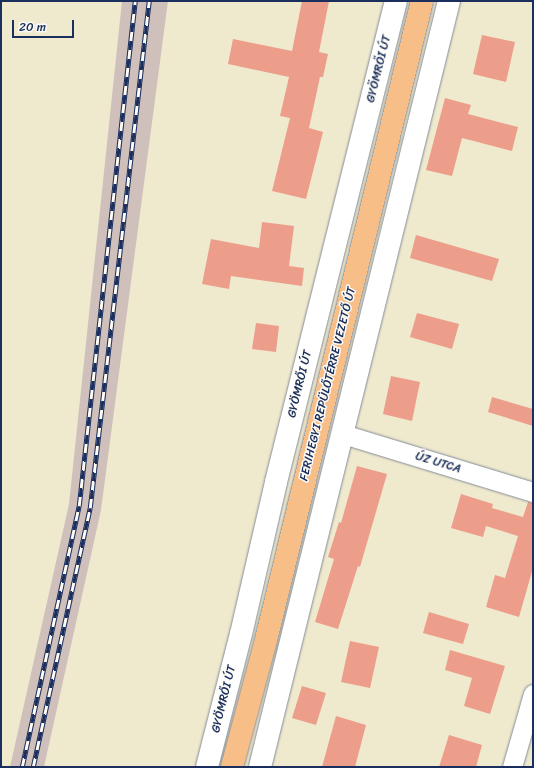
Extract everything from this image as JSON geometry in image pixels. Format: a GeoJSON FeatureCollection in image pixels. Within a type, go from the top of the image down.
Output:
{"type":"FeatureCollection","features":[{"type":"Feature","properties":{"kind":"main road","name":"FERIHEGYI REPÜLŐTÉRRE VEZETŐ ÚT"},"geometry":{"type":"LineString","coordinates":[[232,767],[269,625],[422,1]]}},
{"type":"Feature","properties":{"kind":"street","name":"GYÖMRŐI ÚT"},"geometry":{"type":"LineString","coordinates":[[207,767],[241,634],[276,482],[396,1]]}},
{"type":"Feature","properties":{"kind":"street"},"geometry":{"type":"LineString","coordinates":[[260,767],[343,434],[448,1]]}},
{"type":"Feature","properties":{"kind":"street","name":"ÚZ UTCA"},"geometry":{"type":"LineString","coordinates":[[343,434],[533,492]]}},
{"type":"Feature","properties":{"kind":"street"},"geometry":{"type":"LineString","coordinates":[[512,767],[533,694]]}},
{"type":"Feature","properties":{"kind":"shaded area"},"geometry":{"type":"Polygon","coordinates":[[[122,1],[168,1],[101,510],[44,767],[10,767],[69,504],[122,1]]]}},
{"type":"Feature","properties":{"kind":"building"},"geometry":{"type":"Polygon","coordinates":[[[302,1],[329,1],[319,52],[328,54],[323,77],[320,77],[309,128],[323,132],[306,199],[272,191],[290,118],[280,116],[289,77],[228,64],[233,39],[292,51],[302,1]]]}},
{"type":"Feature","properties":{"kind":"building"},"geometry":{"type":"Polygon","coordinates":[[[482,35],[515,42],[506,82],[473,74],[482,35]]]}},
{"type":"Feature","properties":{"kind":"building"},"geometry":{"type":"Polygon","coordinates":[[[445,98],[471,105],[468,114],[518,127],[512,151],[462,138],[452,176],[426,170],[445,98]]]}},
{"type":"Feature","properties":{"kind":"building"},"geometry":{"type":"Polygon","coordinates":[[[262,222],[294,226],[289,266],[304,268],[302,286],[231,276],[229,289],[202,284],[211,239],[259,248],[262,222]]]}},
{"type":"Feature","properties":{"kind":"building"},"geometry":{"type":"Polygon","coordinates":[[[416,235],[499,259],[492,281],[410,258],[416,235]]]}},
{"type":"Feature","properties":{"kind":"building"},"geometry":{"type":"Polygon","coordinates":[[[417,313],[459,324],[452,349],[410,337],[417,313]]]}},
{"type":"Feature","properties":{"kind":"building"},"geometry":{"type":"Polygon","coordinates":[[[256,323],[279,326],[276,352],[252,349],[256,323]]]}},
{"type":"Feature","properties":{"kind":"building"},"geometry":{"type":"Polygon","coordinates":[[[391,376],[420,382],[412,421],[383,414],[391,376]]]}},
{"type":"Feature","properties":{"kind":"building"},"geometry":{"type":"Polygon","coordinates":[[[492,397],[533,409],[533,426],[488,412],[492,397]]]}},
{"type":"Feature","properties":{"kind":"building"},"geometry":{"type":"Polygon","coordinates":[[[357,466],[387,474],[360,567],[358,566],[338,629],[315,622],[334,559],[328,557],[339,522],[341,523],[357,466]]]}},
{"type":"Feature","properties":{"kind":"building"},"geometry":{"type":"Polygon","coordinates":[[[461,494],[493,504],[492,508],[523,517],[528,502],[533,503],[533,568],[519,617],[486,607],[495,575],[505,578],[518,536],[486,526],[483,537],[451,528],[461,494]]]}},
{"type":"Feature","properties":{"kind":"building"},"geometry":{"type":"Polygon","coordinates":[[[429,612],[469,624],[463,644],[423,633],[429,612]]]}},
{"type":"Feature","properties":{"kind":"building"},"geometry":{"type":"Polygon","coordinates":[[[350,641],[379,647],[370,688],[341,682],[350,641]]]}},
{"type":"Feature","properties":{"kind":"building"},"geometry":{"type":"Polygon","coordinates":[[[450,650],[505,666],[490,714],[464,706],[472,678],[445,670],[450,650]]]}},
{"type":"Feature","properties":{"kind":"building"},"geometry":{"type":"Polygon","coordinates":[[[302,686],[326,693],[316,725],[292,718],[302,686]]]}},
{"type":"Feature","properties":{"kind":"building"},"geometry":{"type":"Polygon","coordinates":[[[336,716],[366,725],[355,767],[322,767],[336,716]]]}},
{"type":"Feature","properties":{"kind":"building"},"geometry":{"type":"Polygon","coordinates":[[[449,735],[482,745],[476,767],[439,767],[449,735]]]}},
{"type":"Feature","properties":{"kind":"railway"},"geometry":{"type":"LineString","coordinates":[[22,767],[79,506],[135,1]]}},
{"type":"Feature","properties":{"kind":"railway"},"geometry":{"type":"LineString","coordinates":[[33,767],[90,508],[149,1]]}}]}
